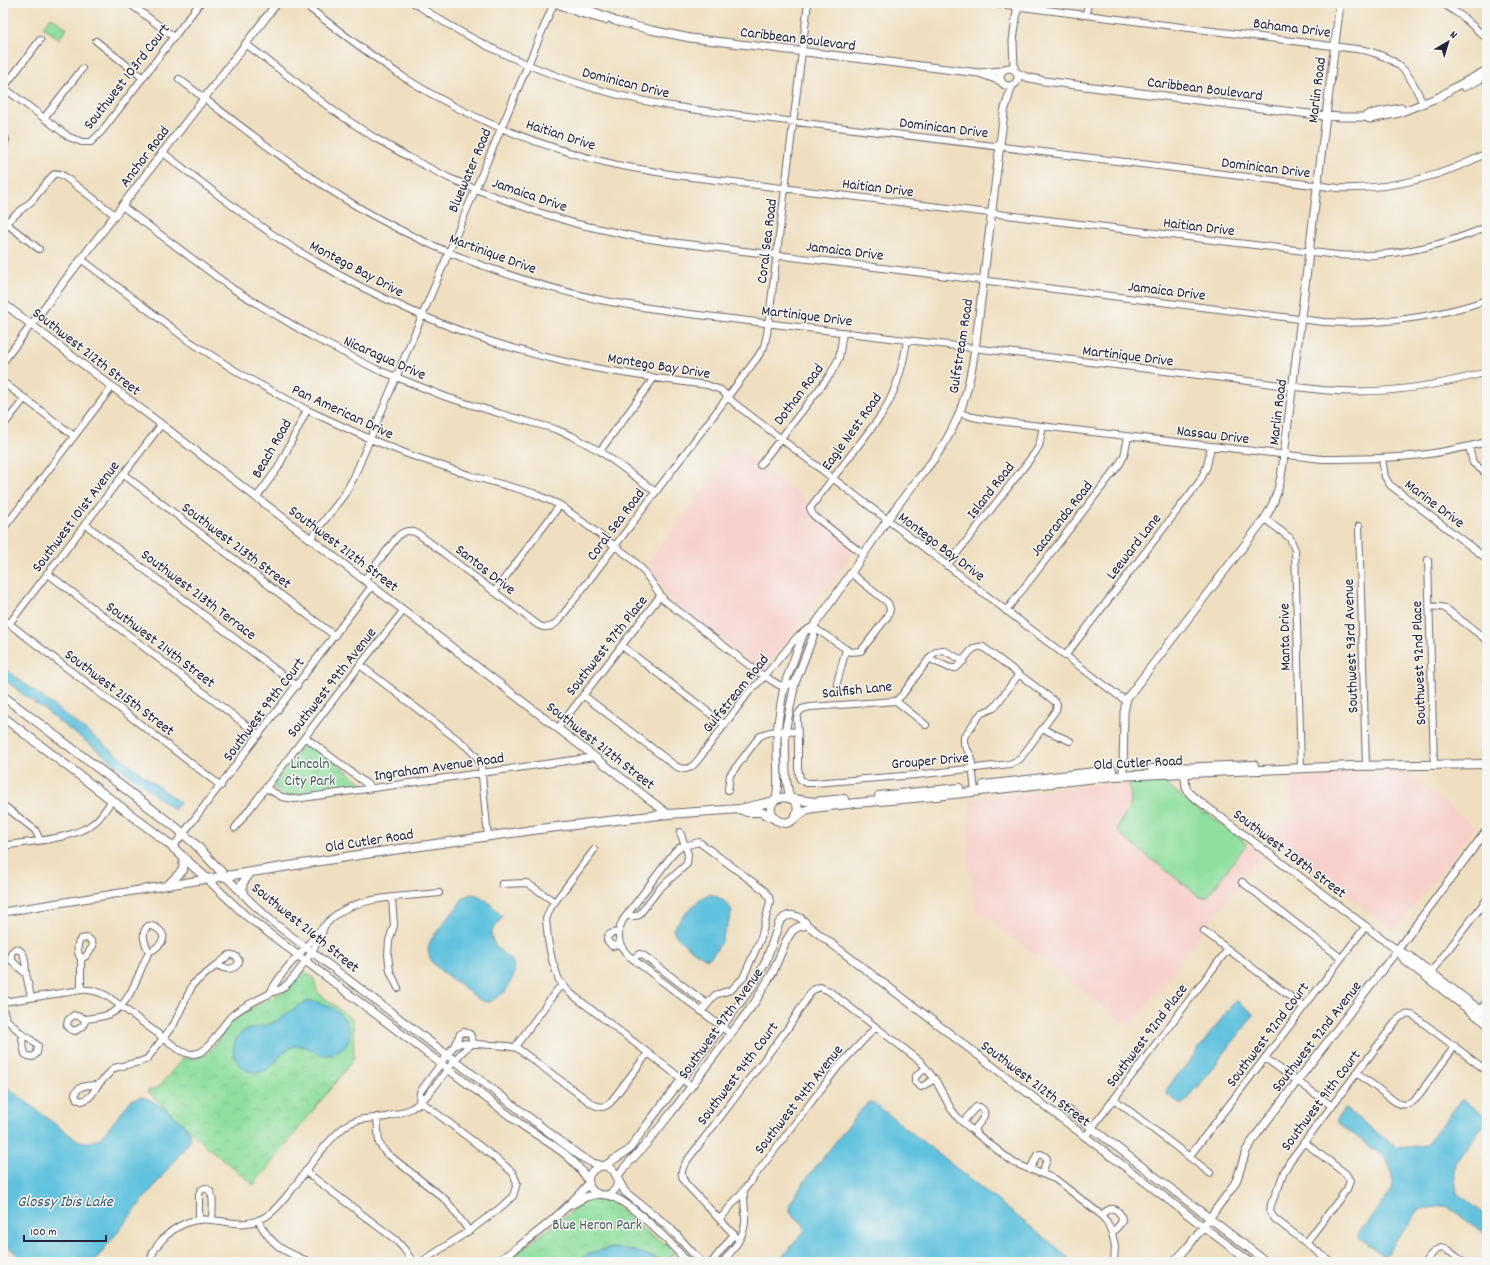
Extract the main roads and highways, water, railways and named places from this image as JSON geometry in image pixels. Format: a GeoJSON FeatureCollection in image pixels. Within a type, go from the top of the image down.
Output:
{"type":"FeatureCollection","features":[{"type":"Feature","properties":{"kind":"main road","name":"Southwest 216th Street"},"geometry":{"type":"LineString","coordinates":[[3,696],[184,834],[226,877]]}},
{"type":"Feature","properties":{"kind":"main road","name":"Southwest 216th Street"},"geometry":{"type":"LineString","coordinates":[[3,717],[173,847],[207,879]]}},
{"type":"Feature","properties":{"kind":"main road","name":"Old Cutler Road"},"geometry":{"type":"LineString","coordinates":[[795,818],[806,810],[813,808],[974,789],[1086,772],[1123,773],[1487,760]]}},
{"type":"Feature","properties":{"kind":"main road","name":"Old Cutler Road"},"geometry":{"type":"LineString","coordinates":[[1434,762],[1487,764]]}},
{"type":"Feature","properties":{"kind":"main road","name":"Old Cutler Road"},"geometry":{"type":"LineString","coordinates":[[792,799],[814,802],[974,789]]}},
{"type":"Feature","properties":{"kind":"main road"},"geometry":{"type":"LineString","coordinates":[[783,797],[792,799],[797,808],[795,818],[786,822],[776,820],[771,811],[775,800],[783,797]]}},
{"type":"Feature","properties":{"kind":"main road","name":"Old Cutler Road"},"geometry":{"type":"LineString","coordinates":[[207,879],[365,854],[580,824],[668,814],[740,809],[775,800]]}},
{"type":"Feature","properties":{"kind":"main road","name":"Old Cutler Road"},"geometry":{"type":"LineString","coordinates":[[740,809],[747,812],[761,812],[776,820]]}},
{"type":"Feature","properties":{"kind":"main road"},"geometry":{"type":"LineString","coordinates":[[170,884],[183,870],[184,857]]}},
{"type":"Feature","properties":{"kind":"main road"},"geometry":{"type":"LineString","coordinates":[[243,894],[242,884],[250,873]]}},
{"type":"Feature","properties":{"kind":"water"},"geometry":{"type":"Polygon","coordinates":[[[3,667],[180,803],[174,810],[39,705],[35,704],[3,678],[3,667]]]}},
{"type":"Feature","properties":{"kind":"water"},"geometry":{"type":"Polygon","coordinates":[[[471,894],[480,896],[502,917],[491,933],[492,939],[496,947],[511,960],[514,966],[514,975],[505,992],[490,1002],[486,1002],[475,997],[445,974],[434,964],[428,952],[433,937],[462,899],[471,894]]]}},
{"type":"Feature","properties":{"kind":"water"},"geometry":{"type":"Polygon","coordinates":[[[709,894],[723,900],[732,912],[719,946],[707,959],[682,942],[673,929],[695,904],[709,894]]]}},
{"type":"Feature","properties":{"kind":"water"},"geometry":{"type":"Polygon","coordinates":[[[310,1001],[318,1002],[333,1009],[345,1021],[349,1028],[349,1036],[347,1044],[342,1049],[332,1055],[326,1055],[304,1046],[295,1046],[284,1053],[266,1070],[253,1072],[248,1071],[239,1065],[234,1057],[233,1049],[237,1038],[241,1034],[252,1028],[270,1024],[280,1019],[296,1007],[310,1001]]]}},
{"type":"Feature","properties":{"kind":"water"},"geometry":{"type":"Polygon","coordinates":[[[1235,1001],[1239,1002],[1253,1013],[1253,1016],[1198,1087],[1183,1104],[1180,1104],[1167,1094],[1166,1091],[1235,1001]]]}},
{"type":"Feature","properties":{"kind":"water","name":"Glossy Ibis Lake"},"geometry":{"type":"Polygon","coordinates":[[[3,1084],[60,1128],[77,1140],[84,1142],[90,1142],[102,1137],[131,1100],[142,1097],[154,1102],[168,1111],[189,1132],[190,1141],[94,1262],[27,1262],[3,1243],[3,1084]]]}},
{"type":"Feature","properties":{"kind":"water"},"geometry":{"type":"Polygon","coordinates":[[[1462,1099],[1487,1118],[1487,1120],[1455,1163],[1454,1170],[1457,1193],[1487,1216],[1487,1235],[1449,1207],[1445,1206],[1422,1209],[1418,1211],[1386,1255],[1383,1256],[1358,1236],[1358,1234],[1391,1192],[1393,1183],[1389,1164],[1384,1157],[1338,1123],[1337,1119],[1345,1109],[1398,1148],[1426,1145],[1462,1099]]]}},
{"type":"Feature","properties":{"kind":"water"},"geometry":{"type":"Polygon","coordinates":[[[870,1102],[874,1103],[1066,1255],[1071,1262],[778,1262],[805,1230],[803,1224],[790,1213],[790,1203],[806,1179],[863,1107],[870,1102]]]}},
{"type":"Feature","properties":{"kind":"water"},"geometry":{"type":"Polygon","coordinates":[[[610,1248],[636,1252],[661,1262],[574,1262],[594,1252],[610,1248]]]}},
{"type":"Feature","properties":{"kind":"park label","name":"Lincoln City Park"},"geometry":{"type":"Point","coordinates":[310,772]}},
{"type":"Feature","properties":{"kind":"park label","name":"Blue Heron Park"},"geometry":{"type":"Point","coordinates":[597,1224]}}]}
